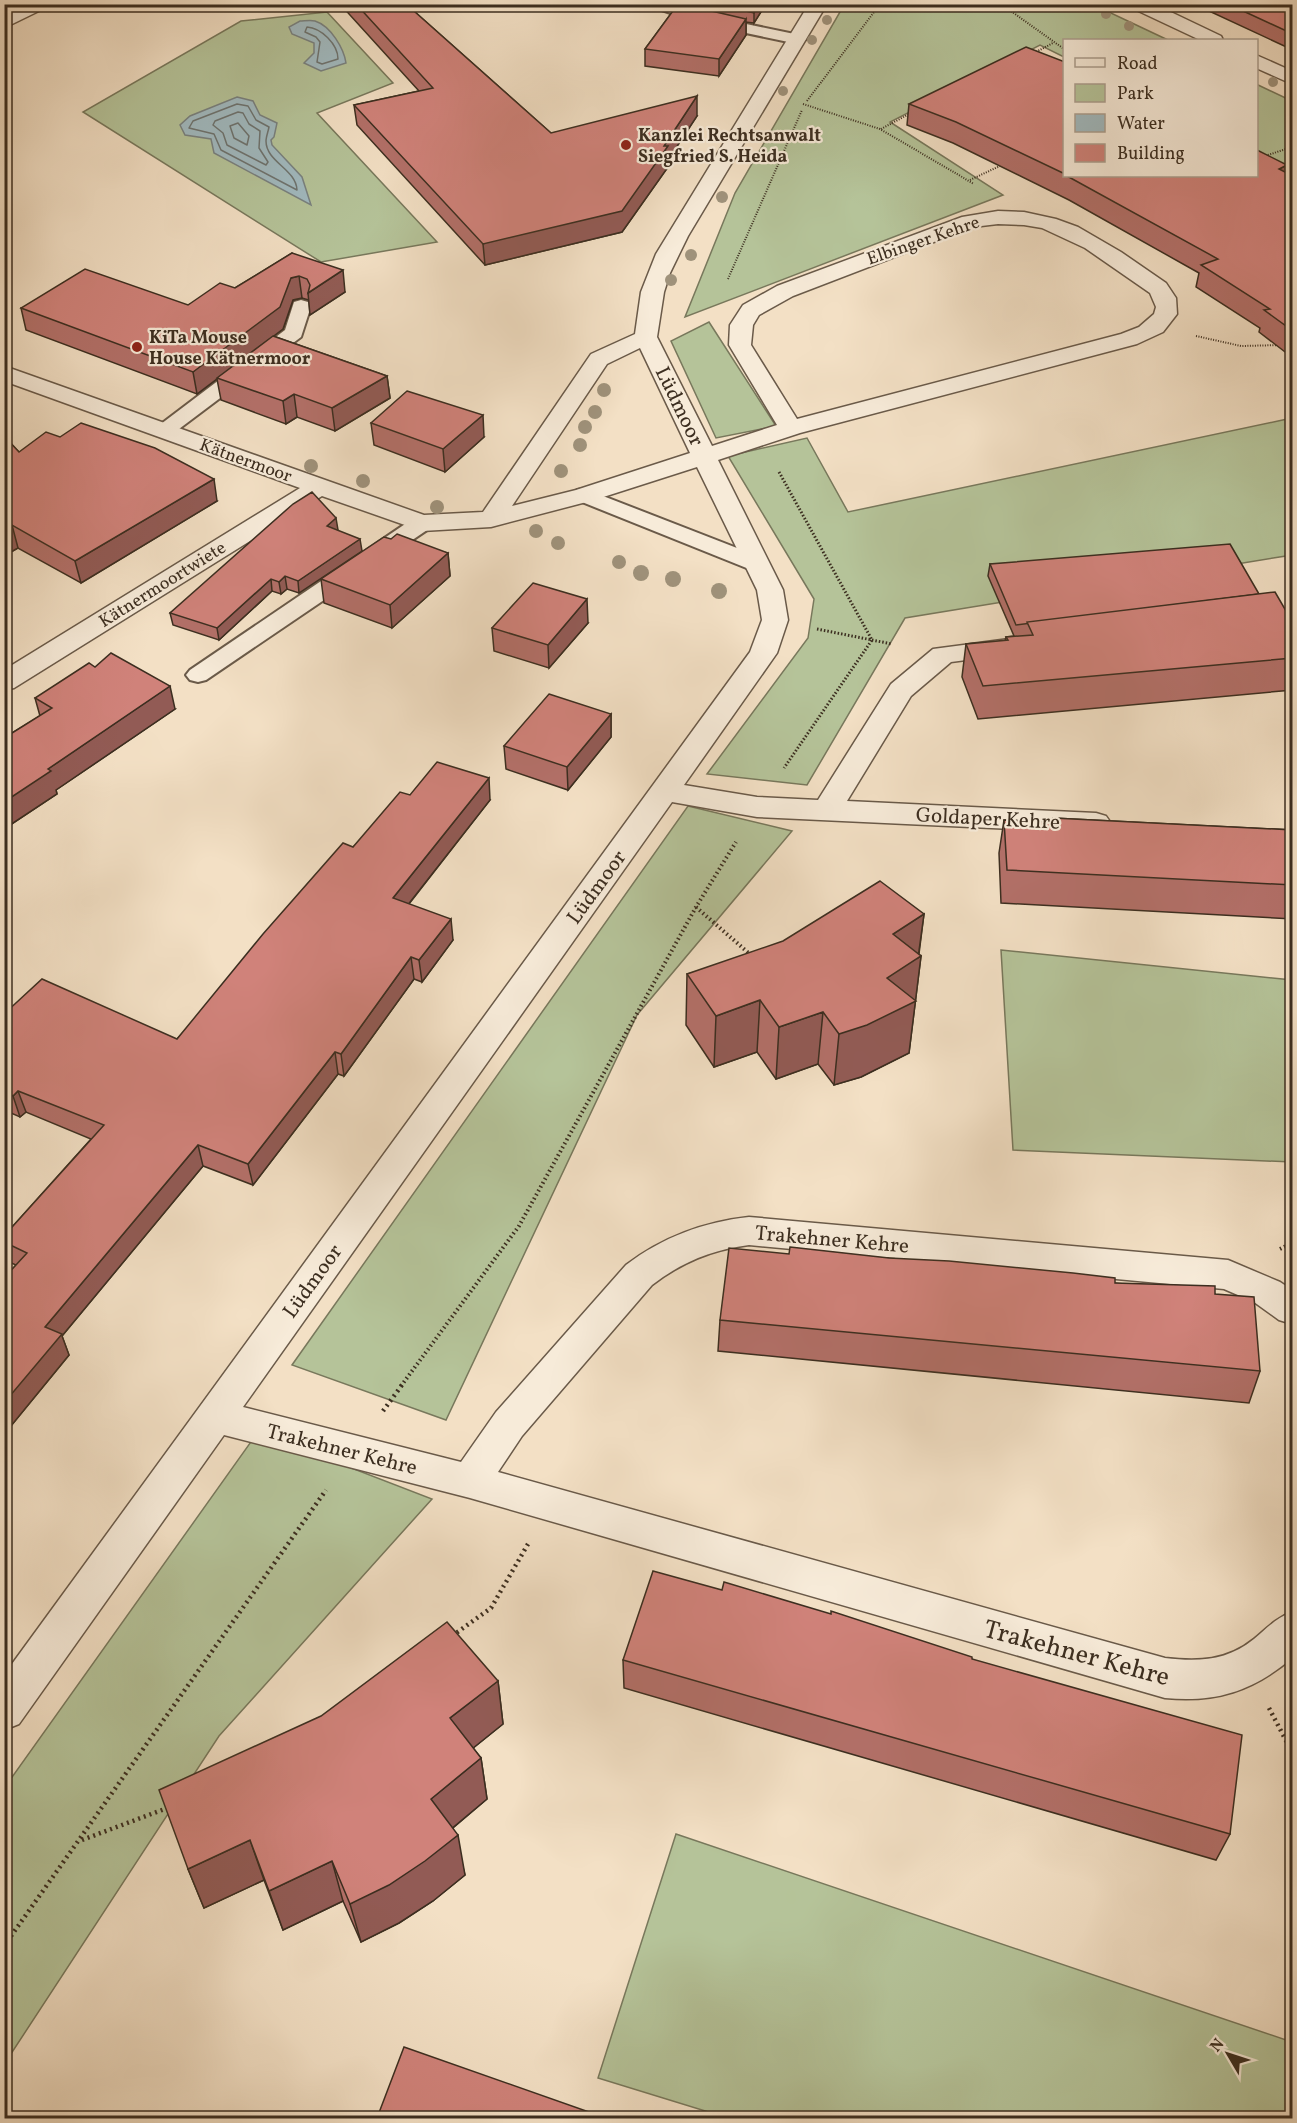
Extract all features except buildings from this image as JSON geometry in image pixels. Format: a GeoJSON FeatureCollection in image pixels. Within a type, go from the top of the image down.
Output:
{"type":"FeatureCollection","features":[{"type":"Feature","properties":{"kind":"street"},"geometry":{"type":"LineString","coordinates":[[4,23],[39,4]]}},
{"type":"Feature","properties":{"kind":"street","name":"Lüdmoor"},"geometry":{"type":"LineString","coordinates":[[4,1710],[763,653],[775,620],[770,590],[646,337],[646,312],[660,266],[818,4]]}},
{"type":"Feature","properties":{"kind":"street"},"geometry":{"type":"LineString","coordinates":[[1138,4],[1212,39]]}},
{"type":"Feature","properties":{"kind":"street"},"geometry":{"type":"LineString","coordinates":[[1258,61],[1293,78]]}},
{"type":"Feature","properties":{"kind":"street","name":"Elbinger Kehre"},"geometry":{"type":"LineString","coordinates":[[791,428],[740,345],[739,334],[744,316],[763,302],[785,291],[947,229],[983,218],[1010,217],[1044,222],[1077,233],[1158,288],[1167,306],[1164,320],[1158,325]]}},
{"type":"Feature","properties":{"kind":"street"},"geometry":{"type":"LineString","coordinates":[[705,456],[791,428],[1129,339],[1158,325]]}},
{"type":"Feature","properties":{"kind":"street"},"geometry":{"type":"LineString","coordinates":[[491,519],[599,359],[646,337]]}},
{"type":"Feature","properties":{"kind":"street","name":"Kätnermoor"},"geometry":{"type":"LineString","coordinates":[[4,373],[422,523],[491,519],[585,495],[705,456]]}},
{"type":"Feature","properties":{"kind":"street","name":"Kätnermoortwiete"},"geometry":{"type":"LineString","coordinates":[[4,682],[320,486]]}},
{"type":"Feature","properties":{"kind":"street"},"geometry":{"type":"LineString","coordinates":[[827,810],[901,690],[944,655],[1036,643]]}},
{"type":"Feature","properties":{"kind":"street","name":"Goldaper Kehre"},"geometry":{"type":"LineString","coordinates":[[665,791],[757,807],[1125,825]]}},
{"type":"Feature","properties":{"kind":"street","name":"Trakehner Kehre"},"geometry":{"type":"LineString","coordinates":[[470,1481],[509,1424],[639,1275],[691,1243],[722,1233],[749,1231],[1228,1275],[1267,1292],[1293,1309]]}},
{"type":"Feature","properties":{"kind":"street","name":"Trakehner Kehre"},"geometry":{"type":"LineString","coordinates":[[215,1416],[470,1481],[1165,1678],[1189,1682],[1226,1677],[1267,1656],[1293,1631]]}},
{"type":"Feature","properties":{"kind":"lane"},"geometry":{"type":"LineString","coordinates":[[659,4],[709,21],[798,39]]}},
{"type":"Feature","properties":{"kind":"lane"},"geometry":{"type":"LineString","coordinates":[[164,431],[294,333],[301,306]]}},
{"type":"Feature","properties":{"kind":"lane"},"geometry":{"type":"LineString","coordinates":[[585,495],[757,564]]}},
{"type":"Feature","properties":{"kind":"lane"},"geometry":{"type":"LineString","coordinates":[[198,675],[422,523]]}},
{"type":"Feature","properties":{"kind":"path"},"geometry":{"type":"LineString","coordinates":[[805,104],[874,12],[886,4]]}},
{"type":"Feature","properties":{"kind":"path"},"geometry":{"type":"LineString","coordinates":[[1001,4],[1063,48]]}},
{"type":"Feature","properties":{"kind":"path"},"geometry":{"type":"LineString","coordinates":[[1033,53],[1053,43]]}},
{"type":"Feature","properties":{"kind":"path"},"geometry":{"type":"LineString","coordinates":[[755,105],[805,104],[880,129],[970,180],[1010,217]]}},
{"type":"Feature","properties":{"kind":"path"},"geometry":{"type":"LineString","coordinates":[[880,129],[921,109]]}},
{"type":"Feature","properties":{"kind":"path"},"geometry":{"type":"LineString","coordinates":[[1258,159],[1293,147]]}},
{"type":"Feature","properties":{"kind":"path"},"geometry":{"type":"LineString","coordinates":[[1262,153],[1293,169]]}},
{"type":"Feature","properties":{"kind":"path"},"geometry":{"type":"LineString","coordinates":[[970,180],[1002,165]]}},
{"type":"Feature","properties":{"kind":"path"},"geometry":{"type":"LineString","coordinates":[[1158,325],[1241,346],[1284,344]]}},
{"type":"Feature","properties":{"kind":"path"},"geometry":{"type":"LineString","coordinates":[[775,620],[944,655]]}},
{"type":"Feature","properties":{"kind":"path"},"geometry":{"type":"LineString","coordinates":[[696,907],[759,962]]}},
{"type":"Feature","properties":{"kind":"path"},"geometry":{"type":"LineString","coordinates":[[444,1642],[491,1608],[551,1504]]}},
{"type":"Feature","properties":{"kind":"path"},"geometry":{"type":"LineString","coordinates":[[81,1840],[175,1805]]}},
{"type":"Feature","properties":{"kind":"green space"},"geometry":{"type":"Polygon","coordinates":[[[844,5],[1094,5],[1166,39],[1063,39],[1063,56],[1040,45],[890,122],[1003,195],[685,317],[735,193],[844,5]]]}},
{"type":"Feature","properties":{"kind":"green space"},"geometry":{"type":"Polygon","coordinates":[[[327,12],[393,83],[317,113],[437,242],[321,262],[83,112],[241,21],[327,12]]]}},
{"type":"Feature","properties":{"kind":"green space"},"geometry":{"type":"Polygon","coordinates":[[[1258,85],[1292,101],[1292,178],[1258,159],[1258,85]]]}},
{"type":"Feature","properties":{"kind":"green space"},"geometry":{"type":"Polygon","coordinates":[[[709,322],[776,426],[716,438],[671,341],[709,322]]]}},
{"type":"Feature","properties":{"kind":"green space"},"geometry":{"type":"Polygon","coordinates":[[[1292,418],[1292,555],[905,618],[807,785],[707,774],[808,638],[814,599],[728,456],[807,438],[848,512],[1292,418]]]}},
{"type":"Feature","properties":{"kind":"green space"},"geometry":{"type":"Polygon","coordinates":[[[688,806],[792,831],[637,1015],[446,1420],[292,1365],[688,806]]]}},
{"type":"Feature","properties":{"kind":"green space"},"geometry":{"type":"Polygon","coordinates":[[[1001,950],[1292,980],[1292,1162],[1013,1150],[1001,950]]]}},
{"type":"Feature","properties":{"kind":"green space"},"geometry":{"type":"Polygon","coordinates":[[[258,1432],[432,1499],[219,1736],[5,2063],[5,1787],[258,1432]]]}},
{"type":"Feature","properties":{"kind":"green space"},"geometry":{"type":"Polygon","coordinates":[[[676,1834],[1292,2042],[1292,2118],[728,2118],[598,2078],[676,1834]]]}},
{"type":"Feature","properties":{"kind":"water"},"geometry":{"type":"Polygon","coordinates":[[[300,21],[315,21],[326,28],[340,45],[346,63],[321,71],[304,63],[314,53],[314,43],[292,34],[289,27],[300,21]]]}},
{"type":"Feature","properties":{"kind":"water"},"geometry":{"type":"Polygon","coordinates":[[[237,97],[253,101],[260,115],[277,123],[274,137],[271,140],[272,145],[302,177],[311,205],[214,153],[211,139],[185,135],[180,125],[190,116],[237,97]]]}},
{"type":"Feature","properties":{"kind":"place","name":"Kanzlei Rechtsanwalt Siegfried S. Heida"},"geometry":{"type":"Point","coordinates":[626,145]}},
{"type":"Feature","properties":{"kind":"place","name":"KiTa Mouse House Kätnermoor"},"geometry":{"type":"Point","coordinates":[137,347]}}]}
